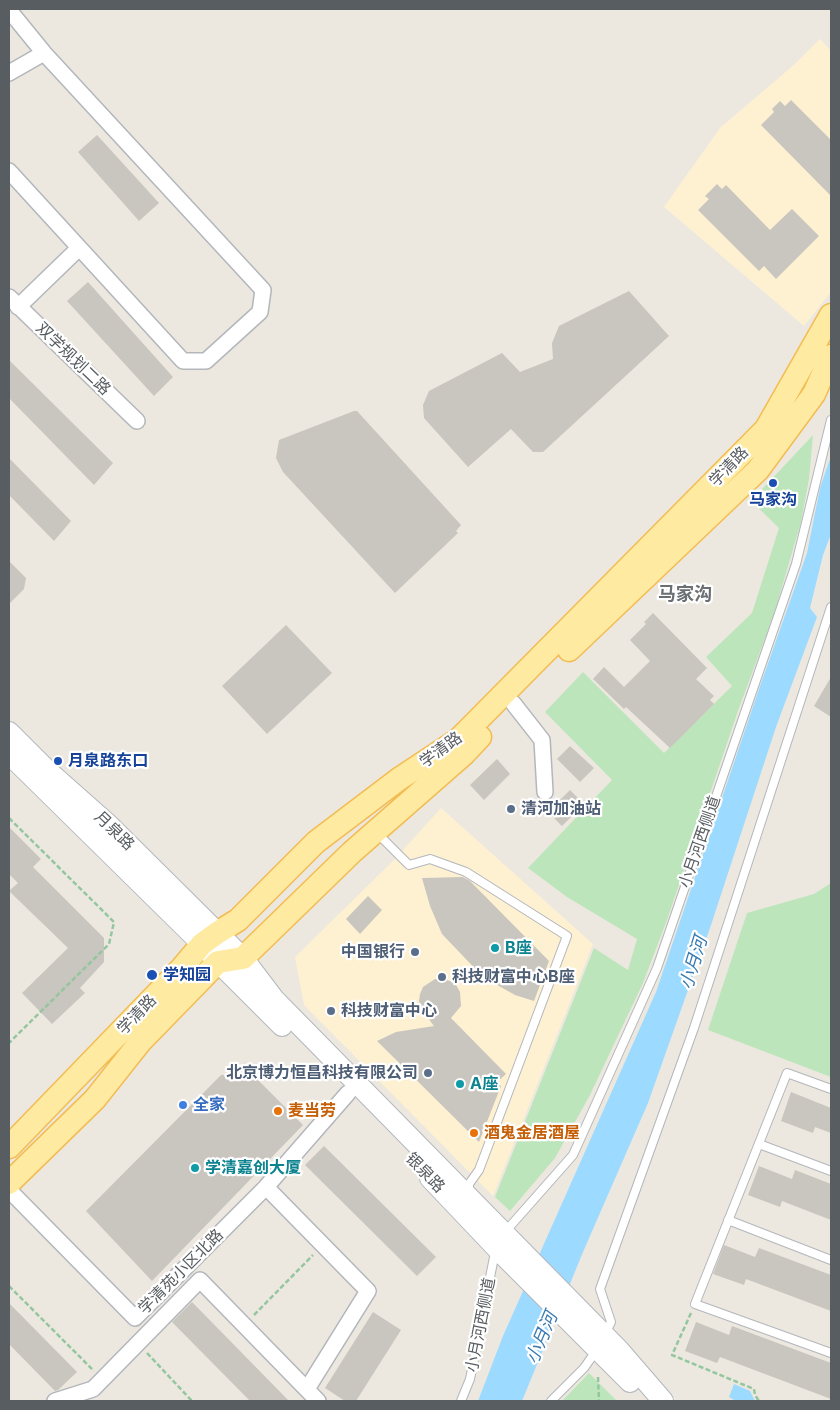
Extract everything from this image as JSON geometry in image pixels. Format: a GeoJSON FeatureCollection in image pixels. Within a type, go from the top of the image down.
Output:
{"type":"FeatureCollection","features":[{"type":"Feature","properties":{"kind":"main road","name":"学清路"},"geometry":{"type":"LineString","coordinates":[[9,1147],[210,938],[238,920],[316,842],[399,779],[465,734],[766,429],[831,315]]}},
{"type":"Feature","properties":{"kind":"main road","name":"学清路"},"geometry":{"type":"LineString","coordinates":[[243,958],[352,852],[464,754],[513,703],[758,470],[814,394],[831,356]]}},
{"type":"Feature","properties":{"kind":"main road","name":"月泉路"},"geometry":{"type":"LineString","coordinates":[[9,732],[48,771],[109,825],[210,938]]}},
{"type":"Feature","properties":{"kind":"main road","name":"月泉路"},"geometry":{"type":"LineString","coordinates":[[9,754],[176,921],[210,938]]}},
{"type":"Feature","properties":{"kind":"main road","name":"银泉路"},"geometry":{"type":"LineString","coordinates":[[210,938],[243,958],[274,999],[470,1199],[504,1245]]}},
{"type":"Feature","properties":{"kind":"main road","name":"银泉路"},"geometry":{"type":"LineString","coordinates":[[210,938],[218,962],[596,1337],[648,1401]]}},
{"type":"Feature","properties":{"kind":"main road"},"geometry":{"type":"LineString","coordinates":[[218,962],[243,958]]}},
{"type":"Feature","properties":{"kind":"main road","name":"学清路"},"geometry":{"type":"LineString","coordinates":[[9,1183],[95,1099],[141,1041],[218,962]]}},
{"type":"Feature","properties":{"kind":"main road","name":"银泉路"},"geometry":{"type":"LineString","coordinates":[[596,1337],[619,1350],[663,1401]]}},
{"type":"Feature","properties":{"kind":"street"},"geometry":{"type":"LineString","coordinates":[[9,10],[44,53],[263,290],[260,312],[206,361],[183,361],[9,171]]}},
{"type":"Feature","properties":{"kind":"street"},"geometry":{"type":"LineString","coordinates":[[9,73],[44,53]]}},
{"type":"Feature","properties":{"kind":"street"},"geometry":{"type":"LineString","coordinates":[[13,302],[80,248]]}},
{"type":"Feature","properties":{"kind":"street","name":"双学规划二路"},"geometry":{"type":"LineString","coordinates":[[13,302],[136,421]]}},
{"type":"Feature","properties":{"kind":"street"},"geometry":{"type":"LineString","coordinates":[[513,703],[542,740],[545,792]]}},
{"type":"Feature","properties":{"kind":"street","name":"学清苑小区北路"},"geometry":{"type":"LineString","coordinates":[[9,1190],[135,1318],[266,1187],[348,1093]]}},
{"type":"Feature","properties":{"kind":"street"},"geometry":{"type":"LineString","coordinates":[[266,1187],[368,1292],[307,1390]]}},
{"type":"Feature","properties":{"kind":"street"},"geometry":{"type":"LineString","coordinates":[[55,1401],[92,1388],[200,1280],[318,1401]]}},
{"type":"Feature","properties":{"kind":"lane","name":"小月河西侧道"},"geometry":{"type":"LineString","coordinates":[[461,1401],[470,1380],[504,1245],[572,1155],[657,968],[796,564],[831,420]]}},
{"type":"Feature","properties":{"kind":"lane"},"geometry":{"type":"LineString","coordinates":[[551,1401],[584,1368],[596,1337],[611,1322],[600,1289],[694,1028],[831,607]]}},
{"type":"Feature","properties":{"kind":"lane"},"geometry":{"type":"LineString","coordinates":[[376,831],[409,865],[430,859],[466,872],[567,936],[479,1170],[469,1184],[470,1199]]}},
{"type":"Feature","properties":{"kind":"lane"},"geometry":{"type":"LineString","coordinates":[[831,1089],[787,1073],[695,1304],[831,1353]]}},
{"type":"Feature","properties":{"kind":"lane"},"geometry":{"type":"LineString","coordinates":[[759,1144],[831,1171]]}},
{"type":"Feature","properties":{"kind":"lane"},"geometry":{"type":"LineString","coordinates":[[728,1220],[831,1260]]}},
{"type":"Feature","properties":{"kind":"path"},"geometry":{"type":"LineString","coordinates":[[9,818],[114,922],[109,944],[9,1043]]}},
{"type":"Feature","properties":{"kind":"path"},"geometry":{"type":"LineString","coordinates":[[244,1325],[323,1245]]}},
{"type":"Feature","properties":{"kind":"path"},"geometry":{"type":"LineString","coordinates":[[9,1286],[102,1379]]}},
{"type":"Feature","properties":{"kind":"path"},"geometry":{"type":"LineString","coordinates":[[695,1304],[672,1355],[754,1390],[759,1401]]}},
{"type":"Feature","properties":{"kind":"path"},"geometry":{"type":"LineString","coordinates":[[138,1343],[192,1401]]}},
{"type":"Feature","properties":{"kind":"path"},"geometry":{"type":"LineString","coordinates":[[598,1377],[599,1401]]}},
{"type":"Feature","properties":{"kind":"shaded area"},"geometry":{"type":"Polygon","coordinates":[[[820,39],[831,51],[831,292],[804,326],[664,207],[720,128],[795,64],[820,39]]]}},
{"type":"Feature","properties":{"kind":"shaded area","name":"科技财富中心"},"geometry":{"type":"Polygon","coordinates":[[[441,808],[593,944],[493,1196],[304,1005],[295,957],[394,860],[441,808]]]}},
{"type":"Feature","properties":{"kind":"green space"},"geometry":{"type":"Polygon","coordinates":[[[813,435],[809,479],[801,522],[775,611],[738,711],[667,920],[643,983],[590,1095],[555,1158],[510,1211],[495,1197],[594,948],[628,970],[637,939],[567,897],[528,868],[612,780],[545,712],[583,672],[664,753],[732,686],[706,657],[752,613],[779,528],[751,501],[813,435]]]}},
{"type":"Feature","properties":{"kind":"green space"},"geometry":{"type":"Polygon","coordinates":[[[831,883],[831,1077],[708,1030],[747,913],[814,894],[831,883]]]}},
{"type":"Feature","properties":{"kind":"green space"},"geometry":{"type":"Polygon","coordinates":[[[589,1373],[617,1401],[562,1401],[589,1373]]]}},
{"type":"Feature","properties":{"kind":"water","name":"小月河"},"geometry":{"type":"Polygon","coordinates":[[[831,456],[831,534],[823,555],[810,608],[817,617],[776,727],[711,925],[648,1103],[583,1252],[522,1401],[478,1401],[503,1336],[656,992],[807,553],[820,488],[831,456]]]}},
{"type":"Feature","properties":{"kind":"water"},"geometry":{"type":"Polygon","coordinates":[[[734,1384],[750,1391],[755,1401],[736,1401],[729,1397],[734,1384]]]}},
{"type":"Feature","properties":{"kind":"building"},"geometry":{"type":"Polygon","coordinates":[[[791,100],[831,140],[831,196],[761,125],[774,112],[772,109],[780,101],[785,106],[791,100]]]}},
{"type":"Feature","properties":{"kind":"building"},"geometry":{"type":"Polygon","coordinates":[[[97,135],[159,203],[139,221],[78,152],[97,135]]]}},
{"type":"Feature","properties":{"kind":"building"},"geometry":{"type":"Polygon","coordinates":[[[717,184],[722,189],[726,185],[770,230],[792,209],[819,236],[776,279],[764,266],[759,271],[698,210],[709,199],[705,196],[717,184]]]}},
{"type":"Feature","properties":{"kind":"building"},"geometry":{"type":"Polygon","coordinates":[[[88,282],[173,377],[154,396],[67,301],[88,282]]]}},
{"type":"Feature","properties":{"kind":"building"},"geometry":{"type":"Polygon","coordinates":[[[629,291],[669,336],[543,452],[533,452],[511,429],[468,467],[424,418],[423,405],[429,391],[502,353],[520,372],[553,359],[552,343],[559,326],[629,291]]]}},
{"type":"Feature","properties":{"kind":"building"},"geometry":{"type":"Polygon","coordinates":[[[9,360],[113,463],[94,485],[9,398],[9,360]]]}},
{"type":"Feature","properties":{"kind":"building"},"geometry":{"type":"Polygon","coordinates":[[[357,411],[461,525],[456,531],[458,533],[395,593],[283,472],[276,458],[279,440],[357,411]]]}},
{"type":"Feature","properties":{"kind":"building"},"geometry":{"type":"Polygon","coordinates":[[[9,458],[71,521],[54,541],[9,495],[9,458]]]}},
{"type":"Feature","properties":{"kind":"building"},"geometry":{"type":"Polygon","coordinates":[[[9,561],[26,578],[24,589],[9,604],[9,561]]]}},
{"type":"Feature","properties":{"kind":"building"},"geometry":{"type":"Polygon","coordinates":[[[653,613],[707,668],[696,679],[714,696],[710,700],[714,704],[670,748],[626,707],[624,709],[593,679],[604,667],[624,687],[650,661],[630,640],[646,624],[644,622],[653,613]]]}},
{"type":"Feature","properties":{"kind":"building"},"geometry":{"type":"Polygon","coordinates":[[[286,625],[332,673],[267,734],[222,686],[286,625]]]}},
{"type":"Feature","properties":{"kind":"building"},"geometry":{"type":"Polygon","coordinates":[[[831,677],[831,717],[814,706],[831,677]]]}},
{"type":"Feature","properties":{"kind":"building"},"geometry":{"type":"Polygon","coordinates":[[[570,746],[594,768],[580,782],[557,759],[570,746]]]}},
{"type":"Feature","properties":{"kind":"building"},"geometry":{"type":"Polygon","coordinates":[[[497,759],[510,774],[484,800],[470,785],[497,759]]]}},
{"type":"Feature","properties":{"kind":"building"},"geometry":{"type":"Polygon","coordinates":[[[570,790],[584,804],[562,826],[548,812],[570,790]]]}},
{"type":"Feature","properties":{"kind":"building"},"geometry":{"type":"Polygon","coordinates":[[[9,827],[41,859],[33,867],[104,938],[104,962],[80,988],[85,993],[52,1024],[22,993],[68,948],[9,891],[18,883],[9,874],[9,827]]]}},
{"type":"Feature","properties":{"kind":"building","name":"B座"},"geometry":{"type":"Polygon","coordinates":[[[463,877],[470,881],[549,961],[534,1001],[515,995],[483,977],[442,934],[430,906],[422,878],[463,877]]]}},
{"type":"Feature","properties":{"kind":"building"},"geometry":{"type":"Polygon","coordinates":[[[368,896],[382,910],[360,934],[346,919],[368,896]]]}},
{"type":"Feature","properties":{"kind":"building","name":"A座"},"geometry":{"type":"Polygon","coordinates":[[[435,979],[450,981],[456,985],[460,992],[461,1006],[451,1018],[506,1074],[497,1082],[501,1086],[479,1142],[377,1041],[396,1032],[434,1026],[421,1009],[419,1001],[423,987],[435,979]]]}},
{"type":"Feature","properties":{"kind":"building","name":"学清嘉创大厦"},"geometry":{"type":"Polygon","coordinates":[[[252,1074],[303,1125],[152,1281],[86,1211],[221,1075],[252,1074]]]}},
{"type":"Feature","properties":{"kind":"building"},"geometry":{"type":"Polygon","coordinates":[[[791,1092],[831,1108],[831,1133],[815,1127],[813,1133],[781,1121],[791,1092]]]}},
{"type":"Feature","properties":{"kind":"building"},"geometry":{"type":"Polygon","coordinates":[[[324,1146],[436,1257],[417,1276],[305,1165],[324,1146]]]}},
{"type":"Feature","properties":{"kind":"building"},"geometry":{"type":"Polygon","coordinates":[[[759,1166],[792,1179],[795,1170],[831,1184],[831,1220],[782,1201],[780,1207],[748,1195],[759,1166]]]}},
{"type":"Feature","properties":{"kind":"building"},"geometry":{"type":"Polygon","coordinates":[[[724,1245],[755,1257],[759,1248],[831,1275],[831,1311],[746,1279],[744,1285],[713,1274],[724,1245]]]}},
{"type":"Feature","properties":{"kind":"building"},"geometry":{"type":"Polygon","coordinates":[[[192,1302],[289,1401],[250,1401],[172,1322],[192,1302]]]}},
{"type":"Feature","properties":{"kind":"building"},"geometry":{"type":"Polygon","coordinates":[[[9,1303],[77,1372],[58,1390],[55,1391],[9,1344],[9,1303]]]}},
{"type":"Feature","properties":{"kind":"building"},"geometry":{"type":"Polygon","coordinates":[[[373,1312],[401,1330],[356,1401],[345,1401],[325,1388],[373,1312]]]}},
{"type":"Feature","properties":{"kind":"building"},"geometry":{"type":"Polygon","coordinates":[[[696,1322],[729,1335],[732,1326],[831,1363],[831,1399],[720,1357],[717,1363],[685,1351],[696,1322]]]}},
{"type":"Feature","properties":{"kind":"place","name":"马家沟"},"geometry":{"type":"Point","coordinates":[773,483]}},
{"type":"Feature","properties":{"kind":"place","name":"月泉路东口"},"geometry":{"type":"Point","coordinates":[58,761]}},
{"type":"Feature","properties":{"kind":"place","name":"清河加油站"},"geometry":{"type":"Point","coordinates":[511,809]}},
{"type":"Feature","properties":{"kind":"place","name":"B座"},"geometry":{"type":"Point","coordinates":[495,948]}},
{"type":"Feature","properties":{"kind":"place","name":"中国银行"},"geometry":{"type":"Point","coordinates":[415,952]}},
{"type":"Feature","properties":{"kind":"place","name":"学知园"},"geometry":{"type":"Point","coordinates":[152,975]}},
{"type":"Feature","properties":{"kind":"place","name":"科技财富中心B座"},"geometry":{"type":"Point","coordinates":[442,977]}},
{"type":"Feature","properties":{"kind":"place","name":"科技财富中心"},"geometry":{"type":"Point","coordinates":[331,1011]}},
{"type":"Feature","properties":{"kind":"place","name":"北京博力恒昌科技有限公司"},"geometry":{"type":"Point","coordinates":[428,1073]}},
{"type":"Feature","properties":{"kind":"place","name":"A座"},"geometry":{"type":"Point","coordinates":[460,1084]}},
{"type":"Feature","properties":{"kind":"place","name":"全家"},"geometry":{"type":"Point","coordinates":[183,1105]}},
{"type":"Feature","properties":{"kind":"place","name":"麦当劳"},"geometry":{"type":"Point","coordinates":[278,1111]}},
{"type":"Feature","properties":{"kind":"place","name":"酒鬼金居酒屋"},"geometry":{"type":"Point","coordinates":[474,1133]}},
{"type":"Feature","properties":{"kind":"place","name":"学清嘉创大厦"},"geometry":{"type":"Point","coordinates":[195,1168]}},
{"type":"Feature","properties":{"kind":"district","name":"马家沟"},"geometry":{"type":"Point","coordinates":[685,595]}}]}
